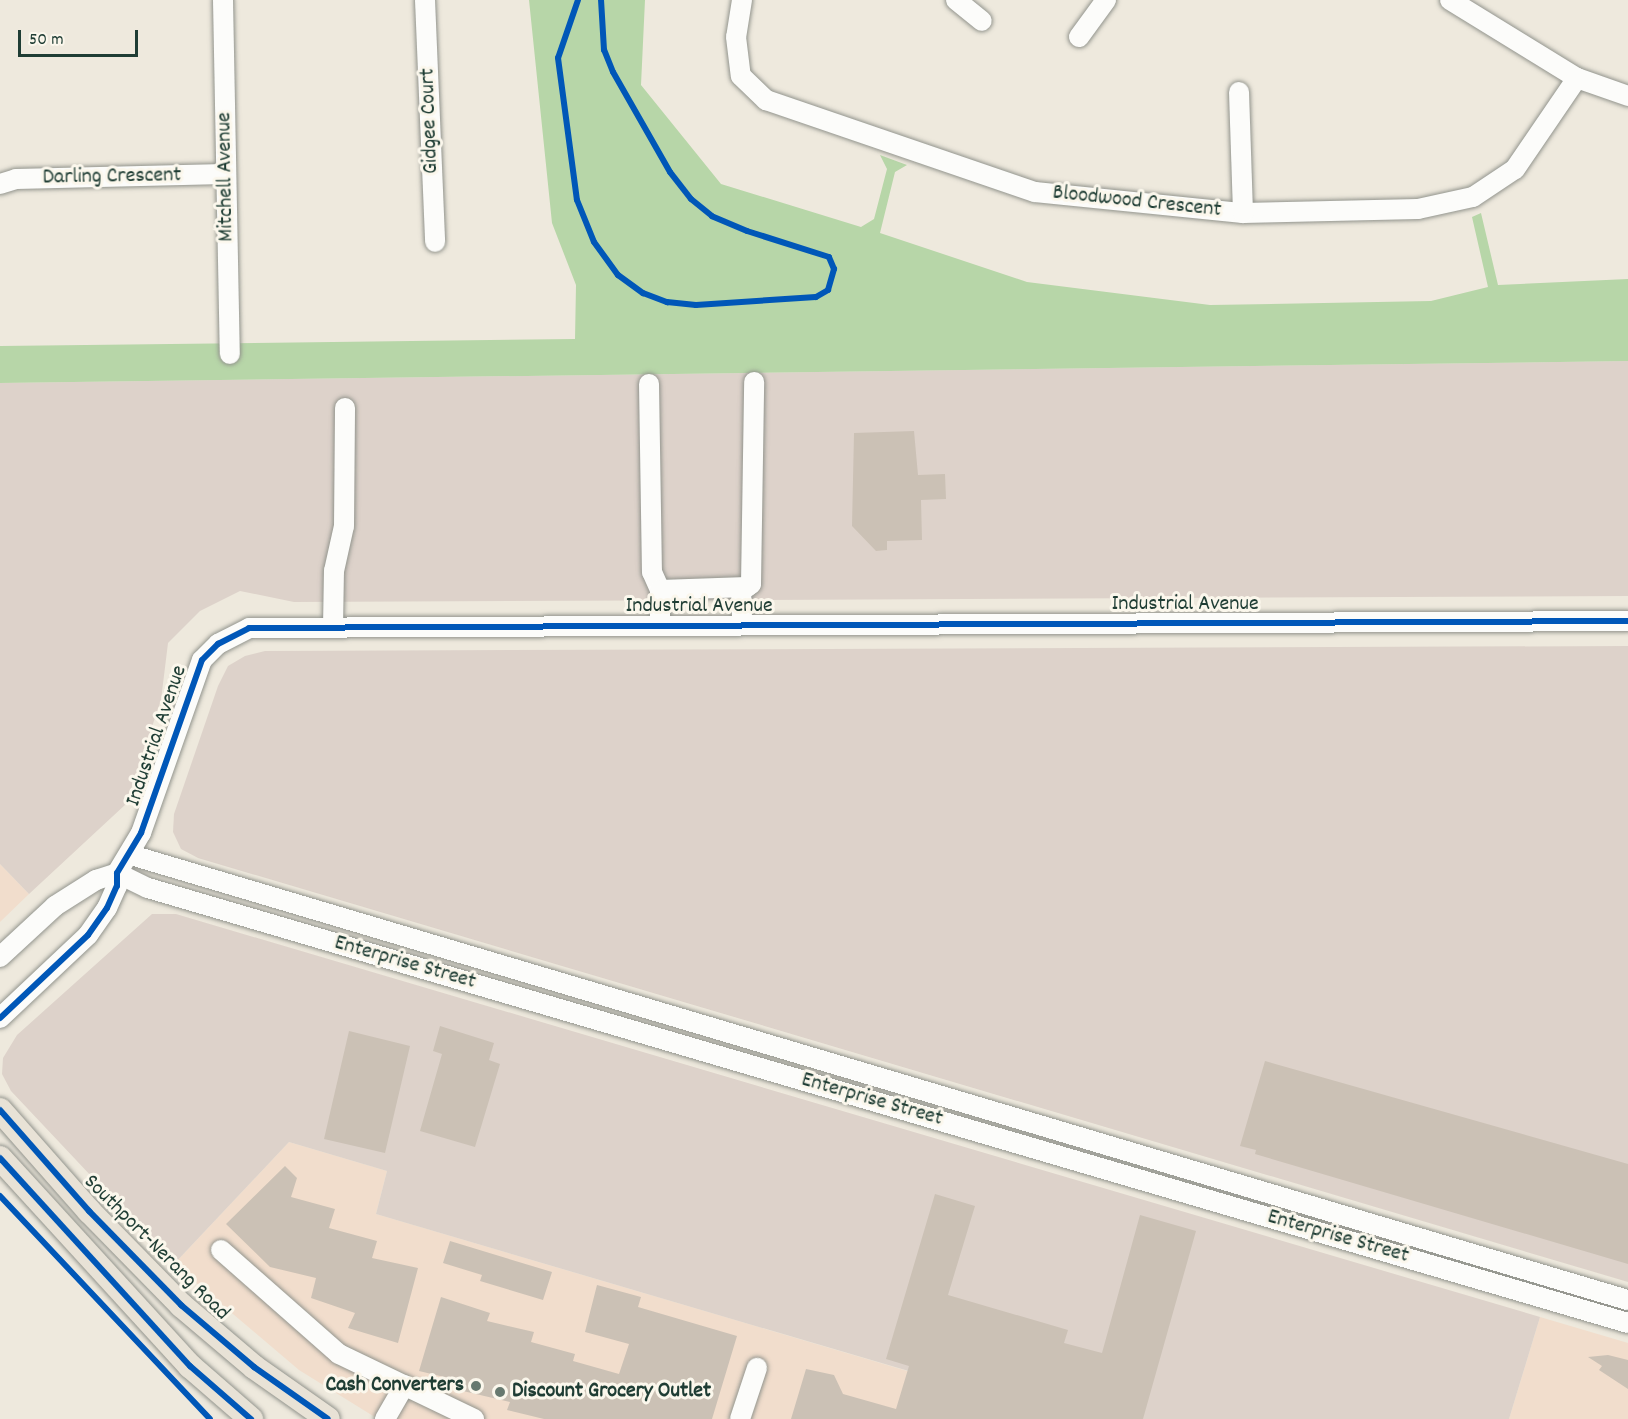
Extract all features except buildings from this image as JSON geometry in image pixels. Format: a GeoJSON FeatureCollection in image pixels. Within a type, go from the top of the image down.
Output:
{"type":"FeatureCollection","features":[{"type":"Feature","properties":{"kind":"main road","name":"Southport-Nerang Road"},"geometry":{"type":"LineString","coordinates":[[0,1110],[89,1211],[181,1305],[254,1367],[328,1419]]}},
{"type":"Feature","properties":{"kind":"main road"},"geometry":{"type":"LineString","coordinates":[[0,1158],[190,1366],[252,1419]]}},
{"type":"Feature","properties":{"kind":"street","name":"Mitchell Avenue"},"geometry":{"type":"LineString","coordinates":[[223,0],[230,354]]}},
{"type":"Feature","properties":{"kind":"street","name":"Gidgee Court"},"geometry":{"type":"LineString","coordinates":[[425,0],[435,242]]}},
{"type":"Feature","properties":{"kind":"street","name":"Bloodwood Crescent"},"geometry":{"type":"LineString","coordinates":[[742,0],[736,37],[741,76],[766,100],[1035,192],[1243,213],[1418,209],[1473,197],[1515,169],[1577,78]]}},
{"type":"Feature","properties":{"kind":"street"},"geometry":{"type":"LineString","coordinates":[[956,0],[982,21]]}},
{"type":"Feature","properties":{"kind":"street"},"geometry":{"type":"LineString","coordinates":[[1079,37],[1106,0]]}},
{"type":"Feature","properties":{"kind":"street"},"geometry":{"type":"LineString","coordinates":[[1456,1],[1577,78],[1628,96]]}},
{"type":"Feature","properties":{"kind":"street"},"geometry":{"type":"LineString","coordinates":[[1239,92],[1243,213]]}},
{"type":"Feature","properties":{"kind":"street","name":"Darling Crescent"},"geometry":{"type":"LineString","coordinates":[[0,184],[16,179],[225,174]]}},
{"type":"Feature","properties":{"kind":"street"},"geometry":{"type":"LineString","coordinates":[[660,590],[741,588],[747,587],[753,579],[754,382]]}},
{"type":"Feature","properties":{"kind":"street"},"geometry":{"type":"LineString","coordinates":[[649,384],[652,572],[660,590],[660,625]]}},
{"type":"Feature","properties":{"kind":"street"},"geometry":{"type":"LineString","coordinates":[[333,627],[334,571],[344,526],[345,408]]}},
{"type":"Feature","properties":{"kind":"street"},"geometry":{"type":"LineString","coordinates":[[741,588],[742,625]]}},
{"type":"Feature","properties":{"kind":"street","name":"Industrial Avenue"},"geometry":{"type":"LineString","coordinates":[[0,957],[56,906],[96,880],[117,873],[131,855],[198,669],[208,652],[228,637],[249,628],[1628,621]]}},
{"type":"Feature","properties":{"kind":"street","name":"Enterprise Street"},"geometry":{"type":"LineString","coordinates":[[131,855],[1628,1300]]}},
{"type":"Feature","properties":{"kind":"street","name":"Industrial Avenue"},"geometry":{"type":"LineString","coordinates":[[0,1018],[88,934],[107,908],[117,886],[117,873]]}},
{"type":"Feature","properties":{"kind":"street","name":"Enterprise Street"},"geometry":{"type":"LineString","coordinates":[[117,873],[148,888],[1628,1323]]}},
{"type":"Feature","properties":{"kind":"street"},"geometry":{"type":"LineString","coordinates":[[221,1250],[339,1354],[474,1419]]}},
{"type":"Feature","properties":{"kind":"street"},"geometry":{"type":"LineString","coordinates":[[740,1419],[757,1368]]}},
{"type":"Feature","properties":{"kind":"street"},"geometry":{"type":"LineString","coordinates":[[385,1419],[405,1385]]}},
{"type":"Feature","properties":{"kind":"shaded area"},"geometry":{"type":"Polygon","coordinates":[[[1628,361],[1628,596],[294,602],[240,591],[200,611],[168,643],[161,700],[126,804],[29,894],[0,864],[0,383],[1628,361]]]}},
{"type":"Feature","properties":{"kind":"shaded area"},"geometry":{"type":"Polygon","coordinates":[[[1628,646],[1628,1282],[198,858],[181,849],[173,832],[174,814],[218,686],[228,666],[245,656],[265,651],[1628,646]]]}},
{"type":"Feature","properties":{"kind":"shaded area"},"geometry":{"type":"Polygon","coordinates":[[[0,864],[29,894],[0,922],[0,864]]]}},
{"type":"Feature","properties":{"kind":"shaded area"},"geometry":{"type":"Polygon","coordinates":[[[152,914],[176,914],[1540,1317],[1509,1419],[1071,1419],[376,1214],[387,1171],[289,1142],[174,1264],[11,1091],[2,1074],[3,1058],[17,1035],[152,914]]]}},
{"type":"Feature","properties":{"kind":"shaded area"},"geometry":{"type":"Polygon","coordinates":[[[289,1142],[387,1171],[376,1214],[1070,1419],[378,1419],[299,1370],[174,1264],[289,1142]]]}},
{"type":"Feature","properties":{"kind":"shaded area"},"geometry":{"type":"Polygon","coordinates":[[[1540,1317],[1628,1343],[1628,1419],[1509,1419],[1540,1317]]]}},
{"type":"Feature","properties":{"kind":"green space"},"geometry":{"type":"Polygon","coordinates":[[[529,0],[645,0],[641,85],[721,184],[861,227],[874,219],[887,169],[880,155],[907,165],[895,172],[880,233],[1027,282],[1210,305],[1431,301],[1488,287],[1472,217],[1481,213],[1498,285],[1628,279],[1628,361],[0,383],[0,346],[575,339],[576,285],[552,223],[529,0]]]}},
{"type":"Feature","properties":{"kind":"cycle path"},"geometry":{"type":"LineString","coordinates":[[578,0],[558,58],[577,200],[594,242],[618,275],[643,293],[667,302],[696,305],[816,297],[828,290],[834,269],[829,257],[747,231],[712,216],[691,199],[670,172],[613,72],[604,50],[601,0]]}},
{"type":"Feature","properties":{"kind":"cycle path"},"geometry":{"type":"LineString","coordinates":[[0,1018],[88,935],[107,908],[117,886],[117,873],[141,833],[202,660],[218,644],[249,628],[1628,621]]}},
{"type":"Feature","properties":{"kind":"cycle path"},"geometry":{"type":"LineString","coordinates":[[0,1110],[89,1211],[181,1305],[254,1367],[328,1419]]}},
{"type":"Feature","properties":{"kind":"cycle path"},"geometry":{"type":"LineString","coordinates":[[0,1158],[190,1366],[251,1419]]}},
{"type":"Feature","properties":{"kind":"cycle path"},"geometry":{"type":"LineString","coordinates":[[0,1196],[210,1419]]}},
{"type":"Feature","properties":{"kind":"place","name":"Cash Converters"},"geometry":{"type":"Point","coordinates":[476,1386]}},
{"type":"Feature","properties":{"kind":"place","name":"Discount Grocery Outlet"},"geometry":{"type":"Point","coordinates":[500,1392]}}]}
